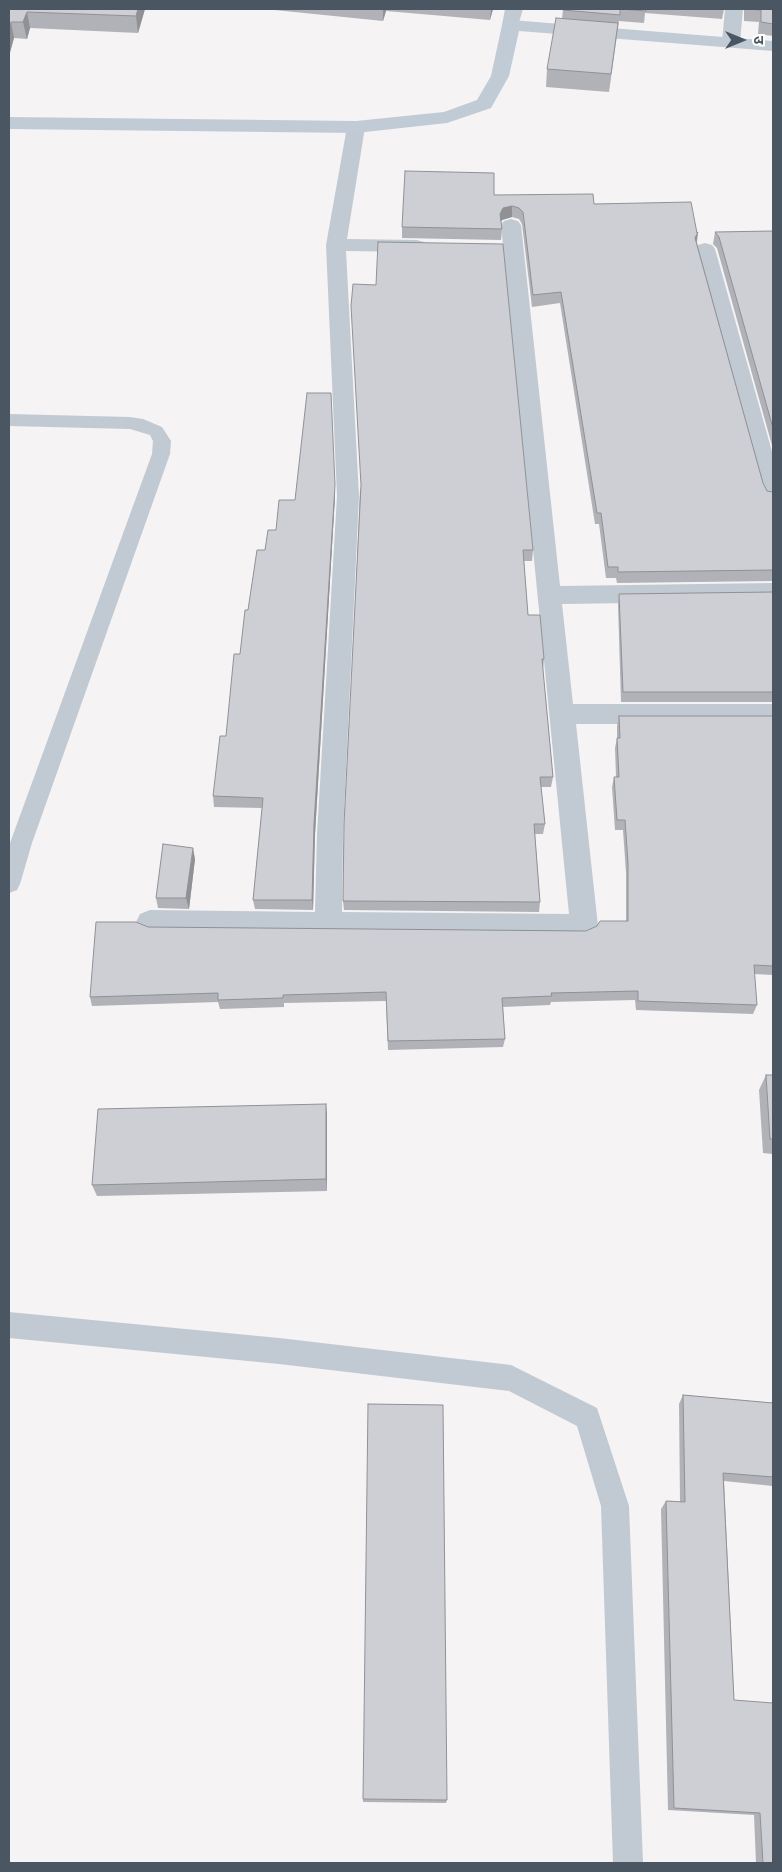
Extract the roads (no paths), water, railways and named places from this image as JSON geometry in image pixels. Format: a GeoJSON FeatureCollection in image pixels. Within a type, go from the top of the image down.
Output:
{"type":"FeatureCollection","features":[{"type":"Feature","properties":{"kind":"street"},"geometry":{"type":"LineString","coordinates":[[731,42],[734,9]]}},
{"type":"Feature","properties":{"kind":"street"},"geometry":{"type":"LineString","coordinates":[[9,123],[356,127],[447,117],[484,104],[500,76],[512,17],[773,46]]}},
{"type":"Feature","properties":{"kind":"street"},"geometry":{"type":"LineString","coordinates":[[328,922],[330,834],[348,496],[336,245],[356,127]]}},
{"type":"Feature","properties":{"kind":"street"},"geometry":{"type":"LineString","coordinates":[[150,922],[328,922],[584,926],[550,595],[506,240]]}},
{"type":"Feature","properties":{"kind":"street"},"geometry":{"type":"LineString","coordinates":[[336,245],[434,246]]}},
{"type":"Feature","properties":{"kind":"street"},"geometry":{"type":"LineString","coordinates":[[705,249],[773,494]]}},
{"type":"Feature","properties":{"kind":"street"},"geometry":{"type":"LineString","coordinates":[[550,595],[773,592]]}},
{"type":"Feature","properties":{"kind":"street"},"geometry":{"type":"LineString","coordinates":[[562,714],[773,714]]}},
{"type":"Feature","properties":{"kind":"lane"},"geometry":{"type":"LineString","coordinates":[[9,420],[130,423],[143,425],[156,431],[162,441],[161,454],[24,834],[9,884]]}},
{"type":"Feature","properties":{"kind":"lane"},"geometry":{"type":"LineString","coordinates":[[9,1325],[279,1350],[511,1378],[588,1416],[615,1506],[628,1863]]}}]}
